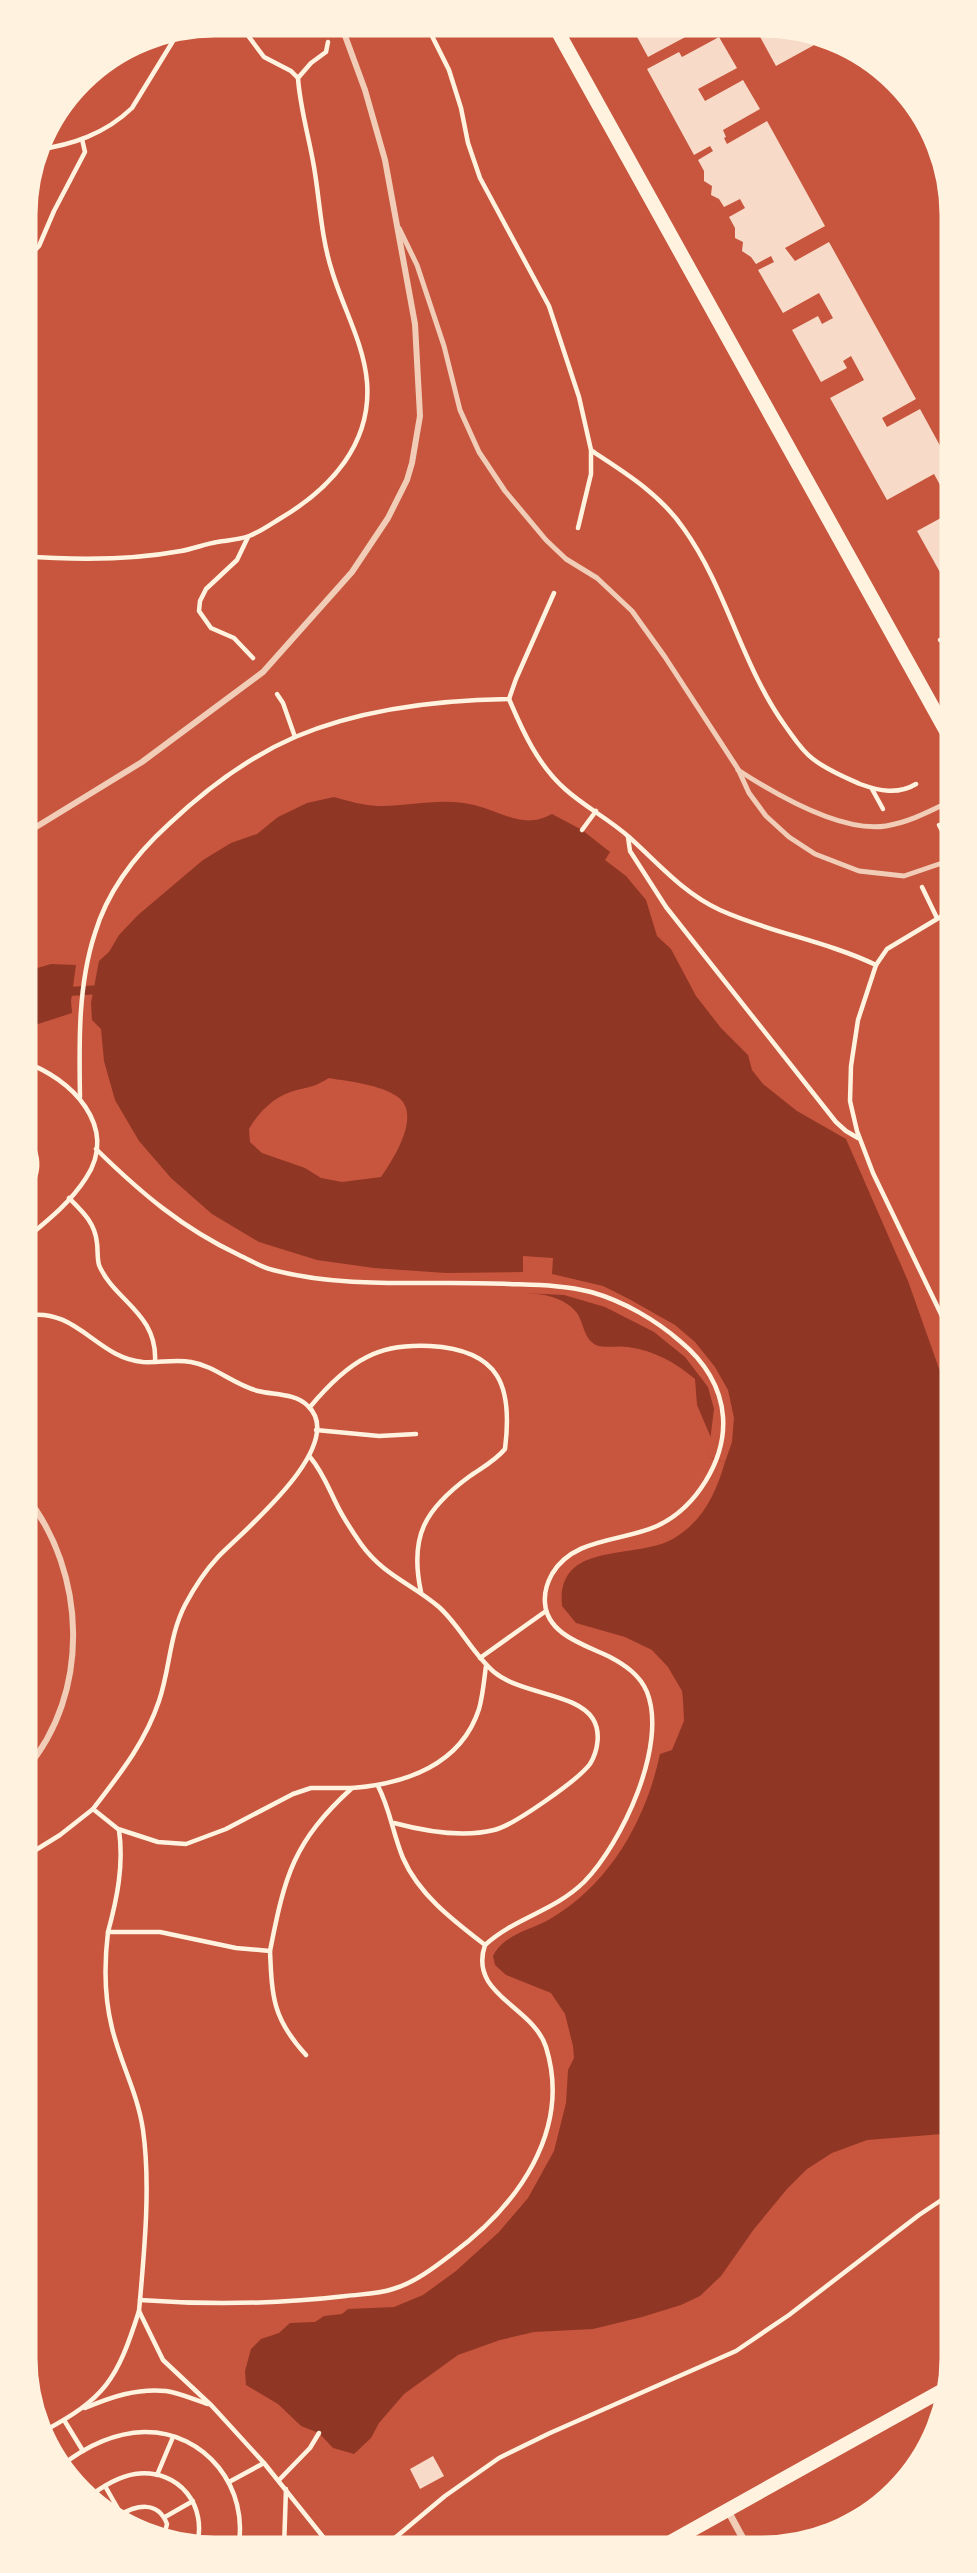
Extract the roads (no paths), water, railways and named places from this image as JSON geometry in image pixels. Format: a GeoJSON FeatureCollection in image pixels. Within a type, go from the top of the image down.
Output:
{"type":"FeatureCollection","features":[{"type":"Feature","properties":{"kind":"main road"},"geometry":{"type":"LineString","coordinates":[[559,33],[944,727]]}},
{"type":"Feature","properties":{"kind":"main road"},"geometry":{"type":"LineString","coordinates":[[674,2540],[940,2392]]}},
{"type":"Feature","properties":{"kind":"street"},"geometry":{"type":"LineString","coordinates":[[34,828],[142,762],[263,672],[331,598],[388,519],[401,495],[412,463],[419,416],[415,324],[382,150],[344,33]]}},
{"type":"Feature","properties":{"kind":"street"},"geometry":{"type":"LineString","coordinates":[[33,1507],[49,1531],[60,1556],[67,1581],[73,1633],[72,1661],[64,1704],[33,1759]]}},
{"type":"Feature","properties":{"kind":"street"},"geometry":{"type":"LineString","coordinates":[[728,2511],[744,2540]]}},
{"type":"Feature","properties":{"kind":"lane"},"geometry":{"type":"LineString","coordinates":[[398,225],[416,265],[443,346],[460,410],[479,452],[525,516],[566,559],[611,590],[632,611],[650,634],[766,816],[815,854],[859,871],[904,876],[944,862]]}},
{"type":"Feature","properties":{"kind":"lane"},"geometry":{"type":"LineString","coordinates":[[738,769],[767,789],[797,803],[846,822],[866,826],[884,827],[900,823],[944,804]]}},
{"type":"Feature","properties":{"kind":"waterway"},"geometry":{"type":"LineString","coordinates":[[60,992],[93,990]]}}]}
